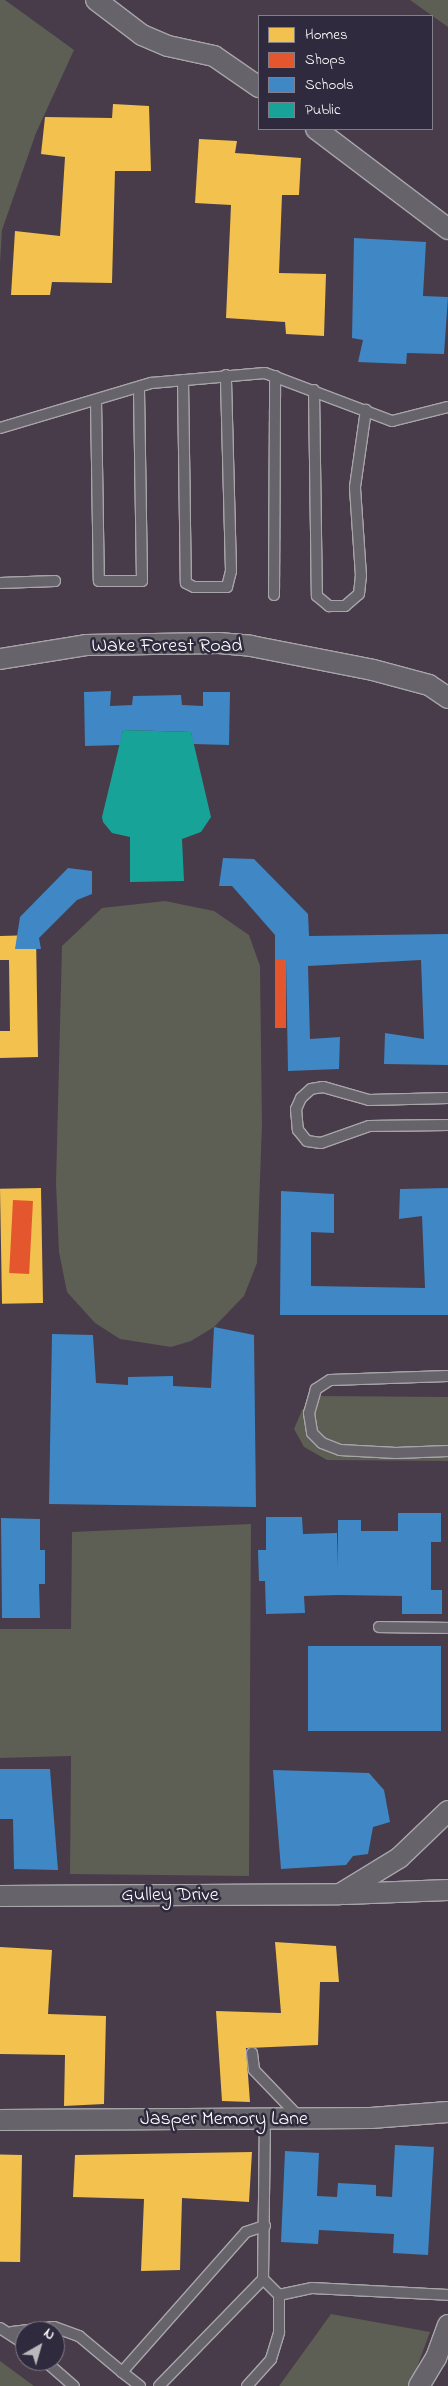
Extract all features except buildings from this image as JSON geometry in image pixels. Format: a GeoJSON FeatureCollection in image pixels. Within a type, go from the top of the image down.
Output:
{"type":"FeatureCollection","features":[{"type":"Feature","properties":{"kind":"street"},"geometry":{"type":"LineString","coordinates":[[96,0],[142,35],[168,46],[214,56],[258,86]]}},
{"type":"Feature","properties":{"kind":"street"},"geometry":{"type":"LineString","coordinates":[[317,130],[448,230]]}},
{"type":"Feature","properties":{"kind":"street","name":"Wake Forest Road"},"geometry":{"type":"LineString","coordinates":[[0,659],[86,645],[219,643],[251,646],[373,670],[429,685],[448,698]]}},
{"type":"Feature","properties":{"kind":"street"},"geometry":{"type":"LineString","coordinates":[[340,1894],[399,1858],[448,1811]]}},
{"type":"Feature","properties":{"kind":"street","name":"Gulley Drive"},"geometry":{"type":"LineString","coordinates":[[0,1896],[340,1894],[448,1890]]}},
{"type":"Feature","properties":{"kind":"street","name":"Jasper Memory Lane"},"geometry":{"type":"LineString","coordinates":[[0,2120],[264,2119],[448,2112]]}},
{"type":"Feature","properties":{"kind":"street"},"geometry":{"type":"LineString","coordinates":[[419,2386],[436,2358],[448,2325]]}},
{"type":"Feature","properties":{"kind":"lane"},"geometry":{"type":"LineString","coordinates":[[0,428],[139,387],[226,375],[265,373],[392,421],[448,407]]}},
{"type":"Feature","properties":{"kind":"lane"},"geometry":{"type":"LineString","coordinates":[[183,380],[186,583],[194,587],[228,587],[231,571],[226,375]]}},
{"type":"Feature","properties":{"kind":"lane"},"geometry":{"type":"LineString","coordinates":[[274,595],[275,376]]}},
{"type":"Feature","properties":{"kind":"lane"},"geometry":{"type":"LineString","coordinates":[[96,400],[99,581],[142,581],[139,387]]}},
{"type":"Feature","properties":{"kind":"lane"},"geometry":{"type":"LineString","coordinates":[[314,390],[317,596],[329,606],[345,606],[359,594],[362,576],[355,487],[366,410]]}},
{"type":"Feature","properties":{"kind":"lane"},"geometry":{"type":"LineString","coordinates":[[0,583],[55,581]]}},
{"type":"Feature","properties":{"kind":"lane"},"geometry":{"type":"LineString","coordinates":[[448,1098],[369,1100],[324,1087],[311,1089],[300,1098],[296,1110],[298,1130],[307,1141],[321,1143],[369,1126],[448,1125]]}},
{"type":"Feature","properties":{"kind":"lane"},"geometry":{"type":"LineString","coordinates":[[448,1376],[330,1380],[316,1389],[309,1413],[312,1434],[322,1443],[340,1450],[396,1453],[448,1451]]}},
{"type":"Feature","properties":{"kind":"lane"},"geometry":{"type":"LineString","coordinates":[[379,1627],[448,1628]]}},
{"type":"Feature","properties":{"kind":"lane"},"geometry":{"type":"LineString","coordinates":[[252,2053],[254,2070],[301,2118]]}},
{"type":"Feature","properties":{"kind":"lane"},"geometry":{"type":"LineString","coordinates":[[159,2386],[263,2279],[265,2226],[264,2119]]}},
{"type":"Feature","properties":{"kind":"lane"},"geometry":{"type":"LineString","coordinates":[[122,2372],[246,2232],[265,2226]]}},
{"type":"Feature","properties":{"kind":"lane"},"geometry":{"type":"LineString","coordinates":[[247,2386],[271,2359],[279,2332],[279,2295],[263,2279]]}},
{"type":"Feature","properties":{"kind":"lane"},"geometry":{"type":"LineString","coordinates":[[279,2295],[312,2288],[448,2295]]}},
{"type":"Feature","properties":{"kind":"lane"},"geometry":{"type":"LineString","coordinates":[[12,2332],[54,2327],[79,2336],[140,2386]]}},
{"type":"Feature","properties":{"kind":"lane"},"geometry":{"type":"LineString","coordinates":[[0,2328],[15,2335]]}},
{"type":"Feature","properties":{"kind":"lane"},"geometry":{"type":"LineString","coordinates":[[57,2371],[74,2386]]}},
{"type":"Feature","properties":{"kind":"shaded area"},"geometry":{"type":"Polygon","coordinates":[[[0,0],[448,0],[448,2386],[0,2386],[0,0]]]}},
{"type":"Feature","properties":{"kind":"shaded area"},"geometry":{"type":"Polygon","coordinates":[[[0,0],[5,0],[74,50],[36,133],[2,230],[0,264],[0,0]]]}},
{"type":"Feature","properties":{"kind":"shaded area"},"geometry":{"type":"Polygon","coordinates":[[[410,0],[448,0],[448,27],[410,0]]]}},
{"type":"Feature","properties":{"kind":"shaded area"},"geometry":{"type":"Polygon","coordinates":[[[165,901],[214,911],[249,935],[260,966],[262,1124],[257,1263],[244,1296],[214,1327],[191,1341],[171,1347],[120,1339],[95,1323],[67,1292],[59,1252],[56,1183],[62,946],[102,908],[165,901]]]}},
{"type":"Feature","properties":{"kind":"shaded area"},"geometry":{"type":"Polygon","coordinates":[[[317,1396],[448,1397],[448,1461],[327,1460],[304,1447],[294,1429],[302,1410],[317,1396]]]}},
{"type":"Feature","properties":{"kind":"shaded area"},"geometry":{"type":"Polygon","coordinates":[[[251,1524],[249,1876],[70,1874],[71,1756],[0,1758],[0,1629],[71,1629],[72,1532],[251,1524]]]}},
{"type":"Feature","properties":{"kind":"shaded area"},"geometry":{"type":"Polygon","coordinates":[[[331,2314],[430,2332],[410,2386],[279,2386],[331,2314]]]}},
{"type":"Feature","properties":{"kind":"shaded area"},"geometry":{"type":"Polygon","coordinates":[[[0,2361],[34,2386],[0,2386],[0,2361]]]}}]}
